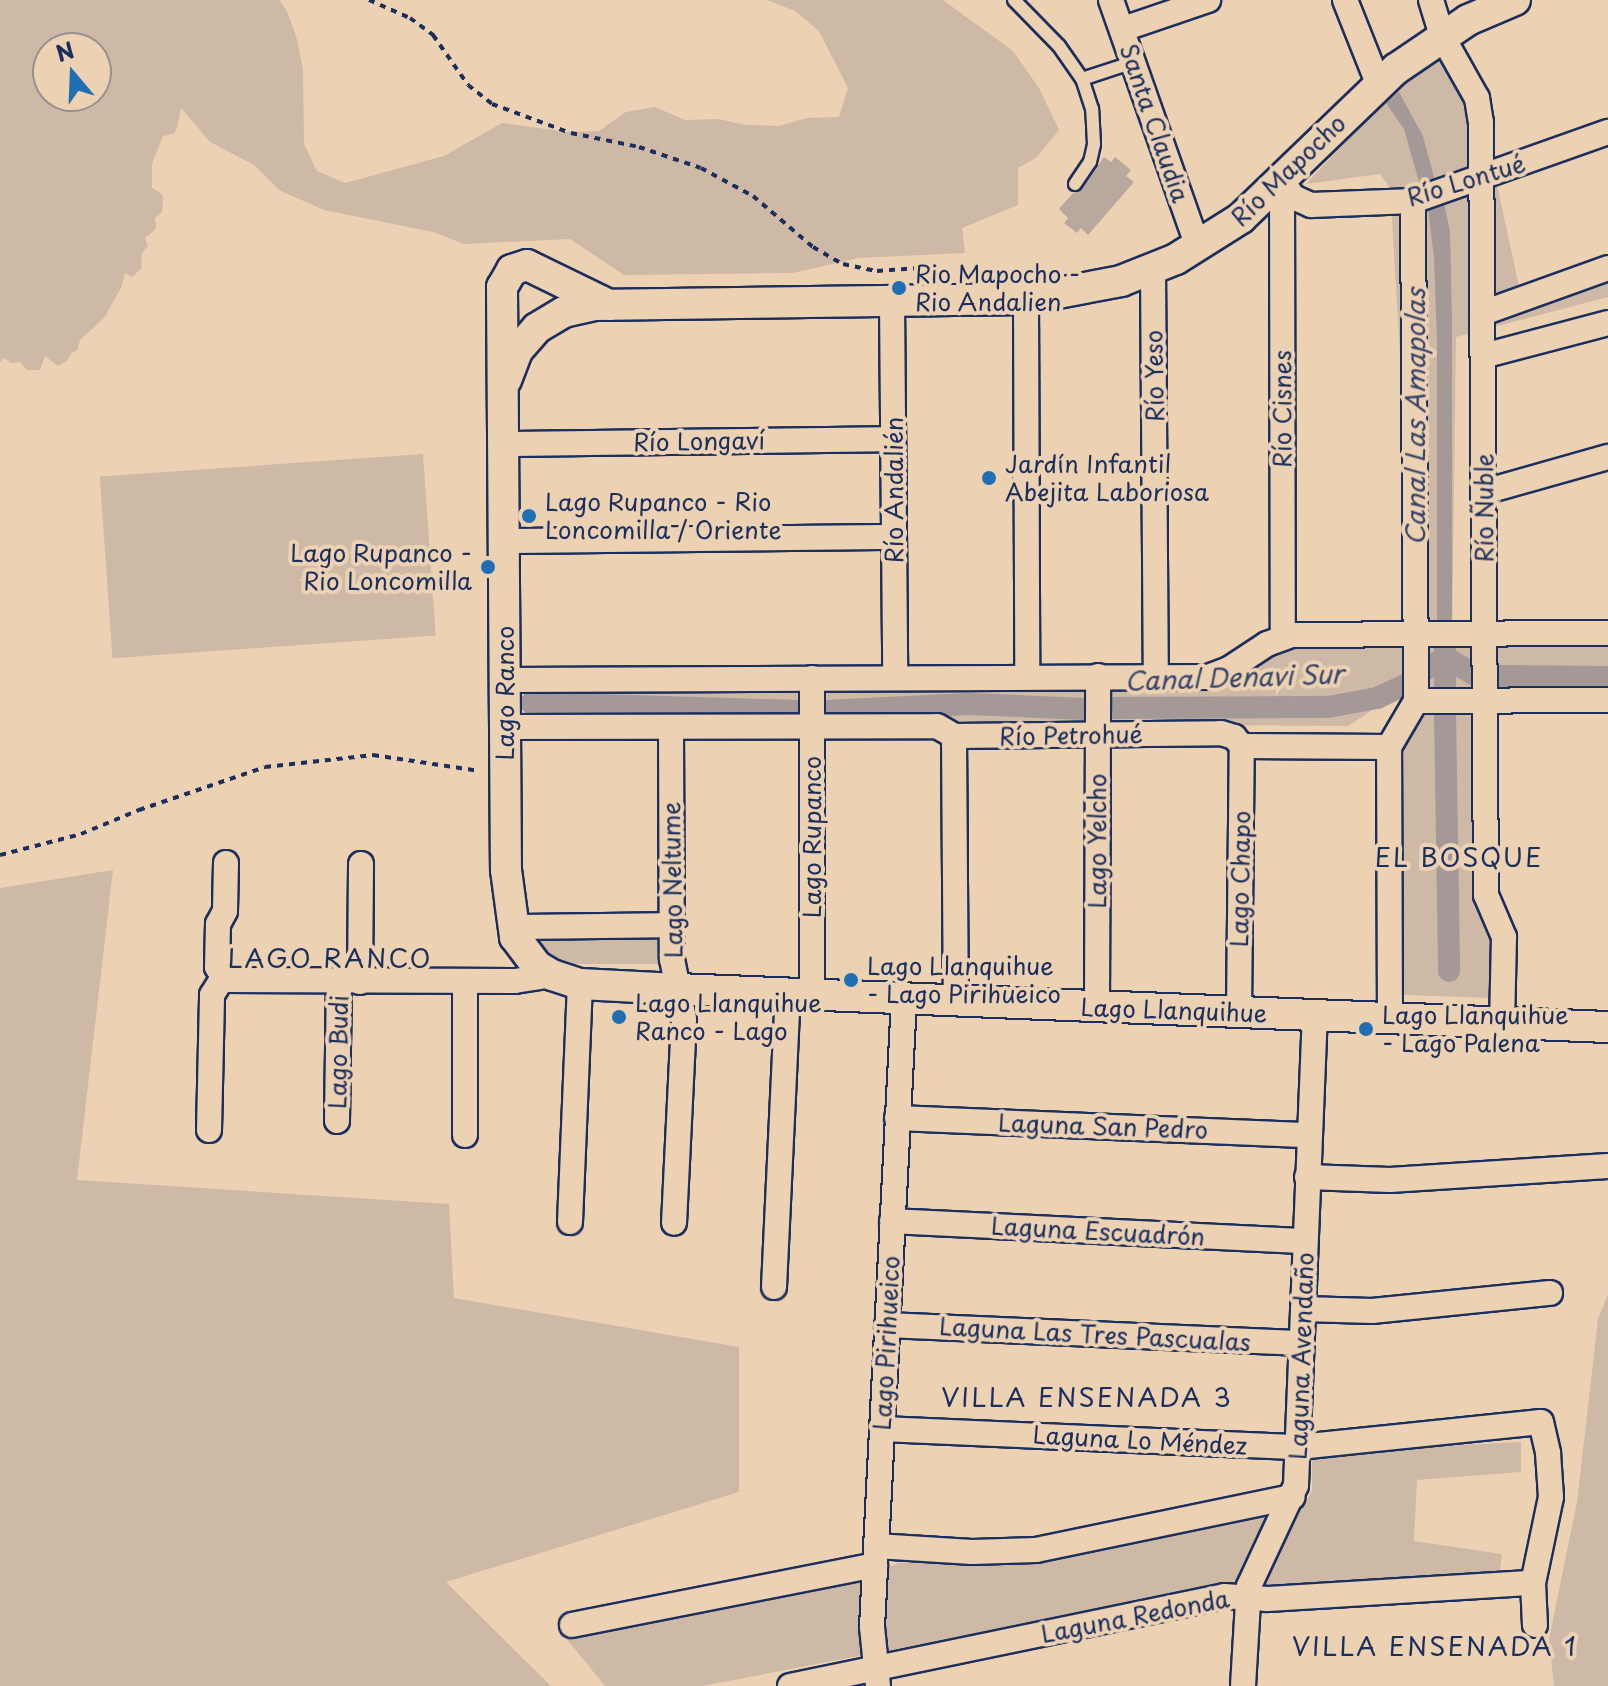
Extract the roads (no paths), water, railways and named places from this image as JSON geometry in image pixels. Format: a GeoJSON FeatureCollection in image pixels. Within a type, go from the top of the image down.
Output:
{"type":"FeatureCollection","features":[{"type":"Feature","properties":{"kind":"street","name":"Santa Claudia"},"geometry":{"type":"LineString","coordinates":[[1111,0],[1198,247]]}},
{"type":"Feature","properties":{"kind":"street"},"geometry":{"type":"LineString","coordinates":[[1123,29],[1208,0]]}},
{"type":"Feature","properties":{"kind":"street"},"geometry":{"type":"LineString","coordinates":[[1345,0],[1378,83]]}},
{"type":"Feature","properties":{"kind":"street","name":"Río Ñuble"},"geometry":{"type":"LineString","coordinates":[[1431,0],[1442,36],[1477,98],[1483,313],[1486,895],[1504,937],[1502,1023]]}},
{"type":"Feature","properties":{"kind":"street","name":"Río Mapocho"},"geometry":{"type":"LineString","coordinates":[[504,393],[511,363],[537,328],[564,312],[609,305],[1026,299],[1092,289],[1153,269],[1198,247],[1241,218],[1282,181],[1378,83],[1468,20],[1515,0]]}},
{"type":"Feature","properties":{"kind":"street","name":"Río Lontué"},"geometry":{"type":"LineString","coordinates":[[1282,181],[1293,197],[1311,205],[1413,201],[1608,132]]}},
{"type":"Feature","properties":{"kind":"street","name":"Río Cisnes"},"geometry":{"type":"LineString","coordinates":[[1282,181],[1283,637]]}},
{"type":"Feature","properties":{"kind":"street"},"geometry":{"type":"LineString","coordinates":[[1390,1018],[1389,747],[1416,701],[1413,201]]}},
{"type":"Feature","properties":{"kind":"street","name":"Río Mapocho"},"geometry":{"type":"LineString","coordinates":[[504,393],[501,299],[504,280],[512,270],[535,267],[609,305]]}},
{"type":"Feature","properties":{"kind":"street"},"geometry":{"type":"LineString","coordinates":[[1483,313],[1608,268]]}},
{"type":"Feature","properties":{"kind":"street","name":"Río Yeso"},"geometry":{"type":"LineString","coordinates":[[1153,269],[1156,676]]}},
{"type":"Feature","properties":{"kind":"street"},"geometry":{"type":"LineString","coordinates":[[1026,299],[1027,676]]}},
{"type":"Feature","properties":{"kind":"street","name":"Río Andalién"},"geometry":{"type":"LineString","coordinates":[[892,303],[895,677]]}},
{"type":"Feature","properties":{"kind":"street"},"geometry":{"type":"LineString","coordinates":[[1483,356],[1608,323]]}},
{"type":"Feature","properties":{"kind":"street","name":"Lago Ranco"},"geometry":{"type":"LineString","coordinates":[[504,393],[506,870],[512,927],[528,957],[566,979]]}},
{"type":"Feature","properties":{"kind":"street","name":"Río Longaví"},"geometry":{"type":"LineString","coordinates":[[504,444],[893,439]]}},
{"type":"Feature","properties":{"kind":"street"},"geometry":{"type":"LineString","coordinates":[[1484,492],[1608,457]]}},
{"type":"Feature","properties":{"kind":"street"},"geometry":{"type":"LineString","coordinates":[[504,541],[894,537]]}},
{"type":"Feature","properties":{"kind":"street"},"geometry":{"type":"LineString","coordinates":[[505,680],[1216,675],[1283,637],[1608,633]]}},
{"type":"Feature","properties":{"kind":"street","name":"Lago Yelcho"},"geometry":{"type":"LineString","coordinates":[[1097,1007],[1098,676]]}},
{"type":"Feature","properties":{"kind":"street","name":"Lago Rupanco"},"geometry":{"type":"LineString","coordinates":[[774,1287],[800,995],[813,726],[812,678]]}},
{"type":"Feature","properties":{"kind":"street"},"geometry":{"type":"LineString","coordinates":[[1416,701],[1608,700]]}},
{"type":"Feature","properties":{"kind":"street","name":"Río Petrohué"},"geometry":{"type":"LineString","coordinates":[[505,727],[937,726],[954,736],[1221,733],[1234,737],[1242,746],[1389,747]]}},
{"type":"Feature","properties":{"kind":"street","name":"Lago Neltume"},"geometry":{"type":"LineString","coordinates":[[671,727],[672,969],[684,1019],[674,1223]]}},
{"type":"Feature","properties":{"kind":"street"},"geometry":{"type":"LineString","coordinates":[[954,736],[956,1001]]}},
{"type":"Feature","properties":{"kind":"street","name":"Lago Chapo"},"geometry":{"type":"LineString","coordinates":[[1239,1012],[1242,746]]}},
{"type":"Feature","properties":{"kind":"street"},"geometry":{"type":"LineString","coordinates":[[209,1130],[212,995],[222,979],[217,967],[218,924],[225,911],[226,863]]}},
{"type":"Feature","properties":{"kind":"street","name":"Lago Budi"},"geometry":{"type":"LineString","coordinates":[[337,1121],[361,864]]}},
{"type":"Feature","properties":{"kind":"street"},"geometry":{"type":"LineString","coordinates":[[512,927],[671,925]]}},
{"type":"Feature","properties":{"kind":"street","name":"Lago Llanquihue"},"geometry":{"type":"LineString","coordinates":[[222,979],[350,982],[566,979],[677,989],[800,995],[1608,1027]]}},
{"type":"Feature","properties":{"kind":"street"},"geometry":{"type":"LineString","coordinates":[[566,979],[570,1222]]}},
{"type":"Feature","properties":{"kind":"street"},"geometry":{"type":"LineString","coordinates":[[465,981],[465,1135]]}},
{"type":"Feature","properties":{"kind":"street","name":"Lago Pirihueico"},"geometry":{"type":"LineString","coordinates":[[877,1676],[875,1556],[904,999]]}},
{"type":"Feature","properties":{"kind":"street","name":"Laguna Avendaño"},"geometry":{"type":"LineString","coordinates":[[1243,1686],[1247,1596],[1253,1575],[1293,1497],[1299,1447],[1315,1015]]}},
{"type":"Feature","properties":{"kind":"street","name":"Laguna San Pedro"},"geometry":{"type":"LineString","coordinates":[[897,1118],[1309,1135]]}},
{"type":"Feature","properties":{"kind":"street"},"geometry":{"type":"LineString","coordinates":[[1307,1177],[1390,1180],[1608,1166]]}},
{"type":"Feature","properties":{"kind":"street","name":"Laguna Escuadrón"},"geometry":{"type":"LineString","coordinates":[[892,1221],[1305,1241]]}},
{"type":"Feature","properties":{"kind":"street"},"geometry":{"type":"LineString","coordinates":[[1303,1309],[1385,1310],[1550,1293]]}},
{"type":"Feature","properties":{"kind":"street","name":"Laguna Las Tres Pascualas"},"geometry":{"type":"LineString","coordinates":[[887,1325],[1302,1343]]}},
{"type":"Feature","properties":{"kind":"street","name":"Laguna Lo Méndez"},"geometry":{"type":"LineString","coordinates":[[882,1429],[1299,1447],[1541,1422],[1551,1471],[1551,1497],[1533,1583]]}},
{"type":"Feature","properties":{"kind":"street"},"geometry":{"type":"LineString","coordinates":[[572,1625],[875,1556],[1036,1550],[1293,1497]]}},
{"type":"Feature","properties":{"kind":"street"},"geometry":{"type":"LineString","coordinates":[[1533,1583],[1535,1625]]}},
{"type":"Feature","properties":{"kind":"street","name":"Laguna Redonda"},"geometry":{"type":"LineString","coordinates":[[790,1686],[877,1676],[1224,1596],[1268,1599],[1533,1583]]}},
{"type":"Feature","properties":{"kind":"lane"},"geometry":{"type":"LineString","coordinates":[[1014,0],[1059,46],[1082,79],[1092,109],[1094,144],[1090,162],[1075,184]]}},
{"type":"Feature","properties":{"kind":"lane"},"geometry":{"type":"LineString","coordinates":[[1082,79],[1134,62]]}},
{"type":"Feature","properties":{"kind":"waterway"},"geometry":{"type":"LineString","coordinates":[[1445,649],[1445,691]]}},
{"type":"Feature","properties":{"kind":"waterway","name":"Canal Denavi Sur"},"geometry":{"type":"LineString","coordinates":[[1427,669],[1445,657],[1473,674]]}},
{"type":"Feature","properties":{"kind":"waterway","name":"Canal Denavi Sur"},"geometry":{"type":"LineString","coordinates":[[1500,676],[1608,677]]}},
{"type":"Feature","properties":{"kind":"waterway","name":"Canal Denavi Sur"},"geometry":{"type":"LineString","coordinates":[[1109,708],[1328,707],[1377,698],[1405,685]]}},
{"type":"Feature","properties":{"kind":"waterway","name":"Canal Denavi Sur"},"geometry":{"type":"LineString","coordinates":[[531,703],[801,711]]}},
{"type":"Feature","properties":{"kind":"waterway","name":"Canal Denavi Sur"},"geometry":{"type":"LineString","coordinates":[[826,711],[968,704],[1085,709]]}},
{"type":"Feature","properties":{"kind":"waterway"},"geometry":{"type":"LineString","coordinates":[[1445,711],[1449,971]]}},
{"type":"Feature","properties":{"kind":"place","name":"Rio Mapocho - Rio Andalien"},"geometry":{"type":"Point","coordinates":[899,288]}},
{"type":"Feature","properties":{"kind":"place","name":"Jardín Infantil Abejita Laboriosa"},"geometry":{"type":"Point","coordinates":[989,478]}},
{"type":"Feature","properties":{"kind":"place","name":"Lago Rupanco - Rio Loncomilla / Oriente"},"geometry":{"type":"Point","coordinates":[529,516]}},
{"type":"Feature","properties":{"kind":"place","name":"Lago Rupanco - Rio Loncomilla"},"geometry":{"type":"Point","coordinates":[488,567]}},
{"type":"Feature","properties":{"kind":"place","name":"Lago Llanquihue - Lago Pirihueico"},"geometry":{"type":"Point","coordinates":[851,980]}},
{"type":"Feature","properties":{"kind":"place","name":"Lago Llanquihue Ranco - Lago"},"geometry":{"type":"Point","coordinates":[619,1017]}},
{"type":"Feature","properties":{"kind":"place","name":"Lago Llanquihue - Lago Palena"},"geometry":{"type":"Point","coordinates":[1366,1029]}},
{"type":"Feature","properties":{"kind":"district","name":"EL BOSQUE"},"geometry":{"type":"Point","coordinates":[1459,857]}},
{"type":"Feature","properties":{"kind":"district","name":"LAGO RANCO"},"geometry":{"type":"Point","coordinates":[330,958]}},
{"type":"Feature","properties":{"kind":"district","name":"VILLA ENSENADA 3"},"geometry":{"type":"Point","coordinates":[1087,1397]}},
{"type":"Feature","properties":{"kind":"district","name":"VILLA ENSENADA 1"},"geometry":{"type":"Point","coordinates":[1435,1646]}},
{"type":"Feature","properties":{"kind":"water label","name":"Canal Las Amapolas"},"geometry":{"type":"Point","coordinates":[1415,417]}}]}
